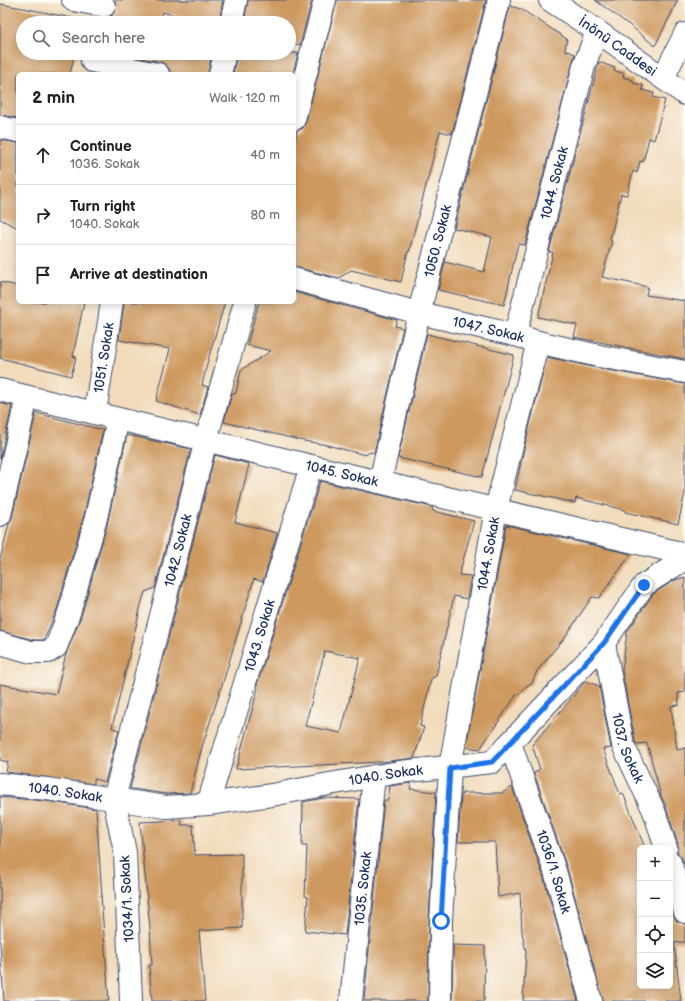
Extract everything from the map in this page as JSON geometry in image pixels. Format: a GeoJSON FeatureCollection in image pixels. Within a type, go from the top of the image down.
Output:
{"type":"FeatureCollection","features":[{"type":"Feature","properties":{"kind":"street"},"geometry":{"type":"LineString","coordinates":[[73,0],[103,10]]}},
{"type":"Feature","properties":{"kind":"street"},"geometry":{"type":"LineString","coordinates":[[233,16],[236,0]]}},
{"type":"Feature","properties":{"kind":"street"},"geometry":{"type":"LineString","coordinates":[[296,111],[325,0]]}},
{"type":"Feature","properties":{"kind":"street","name":"1050. Sokak"},"geometry":{"type":"LineString","coordinates":[[380,482],[419,314],[499,0]]}},
{"type":"Feature","properties":{"kind":"street","name":"İnönü Caddesi"},"geometry":{"type":"LineString","coordinates":[[550,0],[597,31],[685,94]]}},
{"type":"Feature","properties":{"kind":"street","name":"1044. Sokak"},"geometry":{"type":"LineString","coordinates":[[515,335],[584,66],[597,31]]}},
{"type":"Feature","properties":{"kind":"street"},"geometry":{"type":"LineString","coordinates":[[663,78],[685,34]]}},
{"type":"Feature","properties":{"kind":"street"},"geometry":{"type":"LineString","coordinates":[[220,72],[223,60]]}},
{"type":"Feature","properties":{"kind":"street"},"geometry":{"type":"LineString","coordinates":[[92,63],[146,72]]}},
{"type":"Feature","properties":{"kind":"street"},"geometry":{"type":"LineString","coordinates":[[0,127],[16,131]]}},
{"type":"Feature","properties":{"kind":"street","name":"1047. Sokak"},"geometry":{"type":"LineString","coordinates":[[296,280],[419,314],[515,335],[538,342],[600,356],[685,372]]}},
{"type":"Feature","properties":{"kind":"street","name":"1051. Sokak"},"geometry":{"type":"LineString","coordinates":[[95,413],[112,304]]}},
{"type":"Feature","properties":{"kind":"street","name":"1042. Sokak"},"geometry":{"type":"LineString","coordinates":[[114,799],[206,440],[244,304]]}},
{"type":"Feature","properties":{"kind":"street","name":"1044. Sokak"},"geometry":{"type":"LineString","coordinates":[[440,1001],[441,921],[450,768],[496,509],[538,342]]}},
{"type":"Feature","properties":{"kind":"street","name":"1045. Sokak"},"geometry":{"type":"LineString","coordinates":[[0,390],[311,466],[685,554]]}},
{"type":"Feature","properties":{"kind":"street"},"geometry":{"type":"LineString","coordinates":[[0,515],[27,397]]}},
{"type":"Feature","properties":{"kind":"street"},"geometry":{"type":"LineString","coordinates":[[0,643],[31,652],[48,652],[56,647],[69,613],[95,522],[118,419]]}},
{"type":"Feature","properties":{"kind":"street","name":"1043. Sokak"},"geometry":{"type":"LineString","coordinates":[[208,804],[311,466]]}},
{"type":"Feature","properties":{"kind":"street","name":"1040. Sokak"},"geometry":{"type":"LineString","coordinates":[[0,784],[48,789],[166,807],[208,804],[272,795],[400,772],[450,768],[492,762],[604,643],[644,585],[685,559]]}},
{"type":"Feature","properties":{"kind":"street","name":"1037. Sokak"},"geometry":{"type":"LineString","coordinates":[[604,643],[623,745],[654,811],[665,845]]}},
{"type":"Feature","properties":{"kind":"street","name":"1036/1. Sokak"},"geometry":{"type":"LineString","coordinates":[[510,744],[555,871],[591,1001]]}},
{"type":"Feature","properties":{"kind":"street","name":"1035. Sokak"},"geometry":{"type":"LineString","coordinates":[[351,1001],[374,776]]}},
{"type":"Feature","properties":{"kind":"street","name":"1034/1. Sokak"},"geometry":{"type":"LineString","coordinates":[[114,799],[125,852],[131,1001]]}},
{"type":"Feature","properties":{"kind":"street"},"geometry":{"type":"LineString","coordinates":[[673,872],[685,912]]}},
{"type":"Feature","properties":{"kind":"building"},"geometry":{"type":"Polygon","coordinates":[[[115,0],[223,0],[220,16],[178,16],[162,12],[161,16],[112,16],[116,9],[115,0]]]}},
{"type":"Feature","properties":{"kind":"building"},"geometry":{"type":"Polygon","coordinates":[[[248,0],[312,0],[300,45],[296,44],[296,16],[245,16],[248,0]]]}},
{"type":"Feature","properties":{"kind":"building"},"geometry":{"type":"Polygon","coordinates":[[[337,0],[486,0],[452,134],[440,131],[401,282],[351,270],[339,278],[296,267],[296,136],[297,131],[303,128],[306,122],[337,0]]]}},
{"type":"Feature","properties":{"kind":"building"},"geometry":{"type":"Polygon","coordinates":[[[595,0],[678,0],[655,46],[595,0]]]}},
{"type":"Feature","properties":{"kind":"building"},"geometry":{"type":"Polygon","coordinates":[[[0,4],[62,16],[16,16],[16,60],[73,60],[70,72],[16,72],[16,118],[0,115],[0,4]]]}},
{"type":"Feature","properties":{"kind":"building"},"geometry":{"type":"Polygon","coordinates":[[[510,6],[521,9],[567,39],[565,50],[575,54],[525,245],[518,244],[504,305],[438,290],[445,262],[484,272],[492,237],[454,228],[510,6]]]}},
{"type":"Feature","properties":{"kind":"building"},"geometry":{"type":"Polygon","coordinates":[[[296,53],[298,53],[293,72],[233,72],[236,60],[296,60],[296,53]]]}},
{"type":"Feature","properties":{"kind":"building"},"geometry":{"type":"Polygon","coordinates":[[[151,60],[211,60],[208,72],[170,72],[166,65],[161,62],[151,60]]]}},
{"type":"Feature","properties":{"kind":"building"},"geometry":{"type":"Polygon","coordinates":[[[599,62],[615,68],[614,71],[624,73],[623,77],[633,80],[633,83],[643,85],[642,90],[654,93],[653,97],[665,100],[654,140],[649,138],[643,162],[640,161],[637,173],[633,171],[627,195],[621,194],[610,240],[612,241],[602,277],[648,287],[646,295],[685,301],[685,359],[574,337],[577,325],[538,317],[553,252],[549,252],[599,62]]]}},
{"type":"Feature","properties":{"kind":"building"},"geometry":{"type":"Polygon","coordinates":[[[0,140],[16,143],[16,227],[0,219],[0,140]]]}},
{"type":"Feature","properties":{"kind":"building"},"geometry":{"type":"Polygon","coordinates":[[[0,282],[16,286],[16,304],[84,304],[73,356],[76,357],[71,376],[0,358],[0,282]]]}},
{"type":"Feature","properties":{"kind":"building"},"geometry":{"type":"Polygon","coordinates":[[[296,293],[397,320],[395,326],[403,328],[374,453],[370,452],[365,455],[224,422],[232,393],[236,393],[241,370],[271,351],[247,345],[258,304],[296,304],[296,293]]]}},
{"type":"Feature","properties":{"kind":"building"},"geometry":{"type":"Polygon","coordinates":[[[124,304],[224,304],[202,385],[208,387],[200,415],[156,401],[170,349],[119,340],[124,304]]]}},
{"type":"Feature","properties":{"kind":"building"},"geometry":{"type":"Polygon","coordinates":[[[427,334],[514,355],[482,477],[398,458],[427,334]]]}},
{"type":"Feature","properties":{"kind":"building"},"geometry":{"type":"Polygon","coordinates":[[[547,357],[685,384],[685,493],[678,524],[625,512],[625,510],[576,498],[575,503],[515,490],[547,357]]]}},
{"type":"Feature","properties":{"kind":"building"},"geometry":{"type":"Polygon","coordinates":[[[0,403],[12,406],[0,459],[0,403]]]}},
{"type":"Feature","properties":{"kind":"building"},"geometry":{"type":"Polygon","coordinates":[[[36,413],[103,430],[83,519],[57,609],[44,640],[34,640],[0,631],[0,559],[12,518],[36,413]]]}},
{"type":"Feature","properties":{"kind":"building"},"geometry":{"type":"Polygon","coordinates":[[[127,435],[191,449],[155,588],[145,592],[141,605],[112,728],[119,730],[105,782],[94,779],[94,784],[6,772],[8,762],[0,760],[0,684],[56,694],[66,654],[81,616],[107,525],[127,435]]]}},
{"type":"Feature","properties":{"kind":"building"},"geometry":{"type":"Polygon","coordinates":[[[215,455],[249,464],[235,522],[277,533],[263,582],[254,579],[202,747],[190,793],[166,794],[130,789],[215,455]]]}},
{"type":"Feature","properties":{"kind":"building"},"geometry":{"type":"Polygon","coordinates":[[[320,481],[432,507],[433,511],[474,521],[459,575],[471,576],[467,599],[454,596],[436,676],[431,679],[420,726],[424,727],[414,758],[381,762],[236,769],[258,688],[257,685],[320,481]],[[325,651],[305,726],[341,733],[360,658],[325,651]]]}},
{"type":"Feature","properties":{"kind":"building"},"geometry":{"type":"Polygon","coordinates":[[[506,525],[631,554],[599,598],[592,597],[565,637],[537,671],[531,685],[527,685],[519,695],[517,694],[480,749],[466,747],[506,525]]]}},
{"type":"Feature","properties":{"kind":"building"},"geometry":{"type":"Polygon","coordinates":[[[685,577],[685,692],[678,693],[679,705],[671,706],[677,750],[685,748],[685,863],[683,863],[682,858],[677,852],[678,844],[661,796],[647,743],[637,744],[635,741],[622,671],[627,632],[653,594],[675,580],[685,577]]]}},
{"type":"Feature","properties":{"kind":"building"},"geometry":{"type":"Polygon","coordinates":[[[586,681],[599,686],[611,748],[603,749],[620,794],[623,793],[644,845],[637,845],[637,989],[673,989],[673,915],[677,921],[685,924],[685,942],[674,943],[681,1001],[603,1001],[567,868],[534,773],[540,769],[532,745],[586,681]]]}},
{"type":"Feature","properties":{"kind":"building"},"geometry":{"type":"Polygon","coordinates":[[[411,783],[410,789],[436,792],[429,920],[428,1001],[364,1001],[384,800],[388,800],[390,786],[411,783]]]}},
{"type":"Feature","properties":{"kind":"building"},"geometry":{"type":"Polygon","coordinates":[[[512,787],[543,875],[578,1001],[523,1001],[526,952],[522,932],[520,893],[498,897],[495,842],[458,842],[462,793],[502,793],[512,787]]]}},
{"type":"Feature","properties":{"kind":"building"},"geometry":{"type":"Polygon","coordinates":[[[0,797],[45,801],[96,809],[109,1001],[4,1001],[0,943],[0,797]]]}},
{"type":"Feature","properties":{"kind":"building"},"geometry":{"type":"Polygon","coordinates":[[[324,798],[359,799],[345,935],[305,931],[308,897],[305,896],[307,846],[302,846],[303,802],[324,798]]]}},
{"type":"Feature","properties":{"kind":"building"},"geometry":{"type":"Polygon","coordinates":[[[182,820],[181,825],[193,825],[195,855],[242,854],[242,928],[199,931],[205,1001],[152,1001],[149,965],[152,965],[150,929],[140,822],[182,820]]]}},
{"type":"Feature","properties":{"kind":"building"},"geometry":{"type":"Polygon","coordinates":[[[453,945],[485,946],[484,1001],[452,1001],[453,945]]]}},
{"type":"Feature","properties":{"kind":"route"},"geometry":{"type":"LineString","coordinates":[[441,921],[450,768],[492,762],[604,643],[644,585]]}}]}
